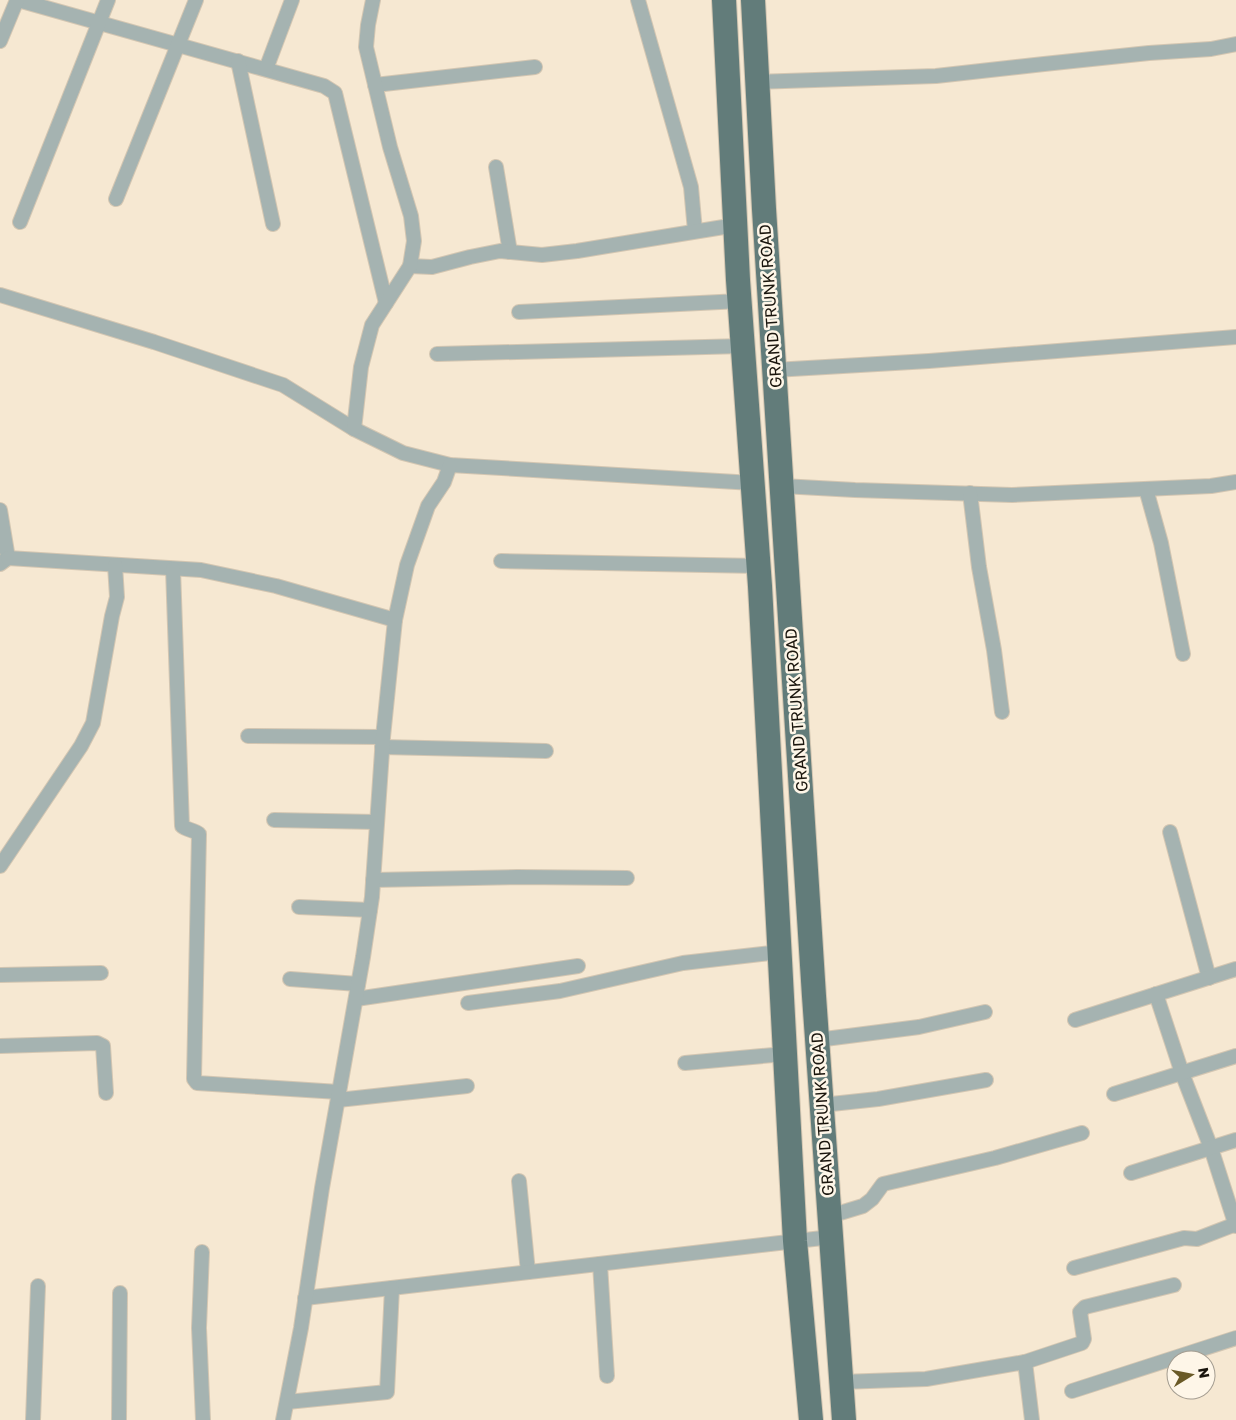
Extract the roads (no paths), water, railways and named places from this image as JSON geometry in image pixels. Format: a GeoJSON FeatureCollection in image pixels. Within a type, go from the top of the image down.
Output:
{"type":"FeatureCollection","features":[{"type":"Feature","properties":{"kind":"highway","name":"GRAND TRUNK ROAD"},"geometry":{"type":"LineString","coordinates":[[724,0],[740,302],[759,566],[795,1241],[811,1420]]}},
{"type":"Feature","properties":{"kind":"highway","name":"GRAND TRUNK ROAD"},"geometry":{"type":"LineString","coordinates":[[753,0],[774,370],[817,1040],[844,1420]]}},
{"type":"Feature","properties":{"kind":"street"},"geometry":{"type":"LineString","coordinates":[[0,41],[17,0],[324,86],[335,94],[386,303]]}},
{"type":"Feature","properties":{"kind":"street"},"geometry":{"type":"LineString","coordinates":[[20,222],[108,0]]}},
{"type":"Feature","properties":{"kind":"street"},"geometry":{"type":"LineString","coordinates":[[116,199],[196,0]]}},
{"type":"Feature","properties":{"kind":"street"},"geometry":{"type":"LineString","coordinates":[[266,69],[292,0]]}},
{"type":"Feature","properties":{"kind":"street"},"geometry":{"type":"LineString","coordinates":[[354,429],[361,367],[372,325],[410,266],[414,241],[411,216],[390,147],[366,46],[373,0]]}},
{"type":"Feature","properties":{"kind":"street"},"geometry":{"type":"LineString","coordinates":[[638,0],[691,187],[695,231]]}},
{"type":"Feature","properties":{"kind":"street"},"geometry":{"type":"LineString","coordinates":[[757,82],[936,76],[1149,53],[1211,49],[1236,44]]}},
{"type":"Feature","properties":{"kind":"street"},"geometry":{"type":"LineString","coordinates":[[238,61],[273,224]]}},
{"type":"Feature","properties":{"kind":"street"},"geometry":{"type":"LineString","coordinates":[[375,85],[535,67]]}},
{"type":"Feature","properties":{"kind":"street"},"geometry":{"type":"LineString","coordinates":[[496,167],[510,252]]}},
{"type":"Feature","properties":{"kind":"street"},"geometry":{"type":"LineString","coordinates":[[410,266],[432,267],[500,251],[542,255],[736,225]]}},
{"type":"Feature","properties":{"kind":"street"},"geometry":{"type":"LineString","coordinates":[[3,298],[154,342],[283,385],[354,429],[403,453],[450,465],[753,483]]}},
{"type":"Feature","properties":{"kind":"street"},"geometry":{"type":"LineString","coordinates":[[519,312],[740,302]]}},
{"type":"Feature","properties":{"kind":"street"},"geometry":{"type":"LineString","coordinates":[[774,370],[929,361],[1236,337]]}},
{"type":"Feature","properties":{"kind":"street"},"geometry":{"type":"LineString","coordinates":[[437,354],[743,346]]}},
{"type":"Feature","properties":{"kind":"street"},"geometry":{"type":"LineString","coordinates":[[283,1420],[301,1328],[322,1188],[370,910],[395,620],[407,565],[428,506],[444,482],[450,465]]}},
{"type":"Feature","properties":{"kind":"street"},"geometry":{"type":"LineString","coordinates":[[782,486],[1012,495],[1211,486],[1236,482]]}},
{"type":"Feature","properties":{"kind":"street"},"geometry":{"type":"LineString","coordinates":[[1146,489],[1161,543],[1183,654]]}},
{"type":"Feature","properties":{"kind":"street"},"geometry":{"type":"LineString","coordinates":[[970,494],[979,567],[994,650],[1002,712]]}},
{"type":"Feature","properties":{"kind":"street"},"geometry":{"type":"LineString","coordinates":[[0,510],[4,561],[201,570],[276,586],[395,620]]}},
{"type":"Feature","properties":{"kind":"street"},"geometry":{"type":"LineString","coordinates":[[501,561],[759,566]]}},
{"type":"Feature","properties":{"kind":"street"},"geometry":{"type":"LineString","coordinates":[[0,866],[81,746],[93,723],[117,597],[115,565]]}},
{"type":"Feature","properties":{"kind":"street"},"geometry":{"type":"LineString","coordinates":[[173,569],[182,826],[199,834],[194,1079],[197,1083],[338,1096],[467,1086]]}},
{"type":"Feature","properties":{"kind":"street"},"geometry":{"type":"LineString","coordinates":[[248,736],[546,751]]}},
{"type":"Feature","properties":{"kind":"street"},"geometry":{"type":"LineString","coordinates":[[274,820],[377,822]]}},
{"type":"Feature","properties":{"kind":"street"},"geometry":{"type":"LineString","coordinates":[[1170,832],[1208,978]]}},
{"type":"Feature","properties":{"kind":"street"},"geometry":{"type":"LineString","coordinates":[[373,880],[511,877]]}},
{"type":"Feature","properties":{"kind":"street"},"geometry":{"type":"LineString","coordinates":[[373,880],[517,877],[627,878]]}},
{"type":"Feature","properties":{"kind":"street"},"geometry":{"type":"LineString","coordinates":[[299,907],[370,910]]}},
{"type":"Feature","properties":{"kind":"street"},"geometry":{"type":"LineString","coordinates":[[468,1003],[560,991],[683,963],[779,952]]}},
{"type":"Feature","properties":{"kind":"street"},"geometry":{"type":"LineString","coordinates":[[356,999],[578,966]]}},
{"type":"Feature","properties":{"kind":"street"},"geometry":{"type":"LineString","coordinates":[[1075,1020],[1236,969]]}},
{"type":"Feature","properties":{"kind":"street"},"geometry":{"type":"LineString","coordinates":[[0,975],[101,973]]}},
{"type":"Feature","properties":{"kind":"street"},"geometry":{"type":"LineString","coordinates":[[290,979],[358,984]]}},
{"type":"Feature","properties":{"kind":"street"},"geometry":{"type":"LineString","coordinates":[[1074,1268],[1184,1238],[1197,1239],[1236,1225],[1211,1148],[1182,1072],[1156,994]]}},
{"type":"Feature","properties":{"kind":"street"},"geometry":{"type":"LineString","coordinates":[[817,1040],[919,1027],[985,1012]]}},
{"type":"Feature","properties":{"kind":"street"},"geometry":{"type":"LineString","coordinates":[[0,1046],[97,1044],[103,1046],[106,1093]]}},
{"type":"Feature","properties":{"kind":"street"},"geometry":{"type":"LineString","coordinates":[[685,1064],[785,1054]]}},
{"type":"Feature","properties":{"kind":"street"},"geometry":{"type":"LineString","coordinates":[[1114,1094],[1236,1056]]}},
{"type":"Feature","properties":{"kind":"street"},"geometry":{"type":"LineString","coordinates":[[822,1105],[878,1099],[986,1080]]}},
{"type":"Feature","properties":{"kind":"street"},"geometry":{"type":"LineString","coordinates":[[305,1298],[795,1241],[830,1227],[863,1206],[872,1199],[883,1184],[995,1158],[1082,1133]]}},
{"type":"Feature","properties":{"kind":"street"},"geometry":{"type":"LineString","coordinates":[[1131,1173],[1236,1140]]}},
{"type":"Feature","properties":{"kind":"street"},"geometry":{"type":"LineString","coordinates":[[519,1181],[528,1272]]}},
{"type":"Feature","properties":{"kind":"street"},"geometry":{"type":"LineString","coordinates":[[202,1252],[198,1328],[202,1420]]}},
{"type":"Feature","properties":{"kind":"street"},"geometry":{"type":"LineString","coordinates":[[600,1264],[607,1376]]}},
{"type":"Feature","properties":{"kind":"street"},"geometry":{"type":"LineString","coordinates":[[841,1382],[926,1379],[1025,1362],[1082,1343],[1084,1339],[1080,1312],[1084,1307],[1174,1285]]}},
{"type":"Feature","properties":{"kind":"street"},"geometry":{"type":"LineString","coordinates":[[33,1420],[38,1286]]}},
{"type":"Feature","properties":{"kind":"street"},"geometry":{"type":"LineString","coordinates":[[287,1402],[387,1392],[392,1288]]}},
{"type":"Feature","properties":{"kind":"street"},"geometry":{"type":"LineString","coordinates":[[119,1420],[120,1293]]}},
{"type":"Feature","properties":{"kind":"street"},"geometry":{"type":"LineString","coordinates":[[1072,1391],[1236,1338]]}},
{"type":"Feature","properties":{"kind":"street"},"geometry":{"type":"LineString","coordinates":[[1025,1362],[1032,1420]]}}]}
